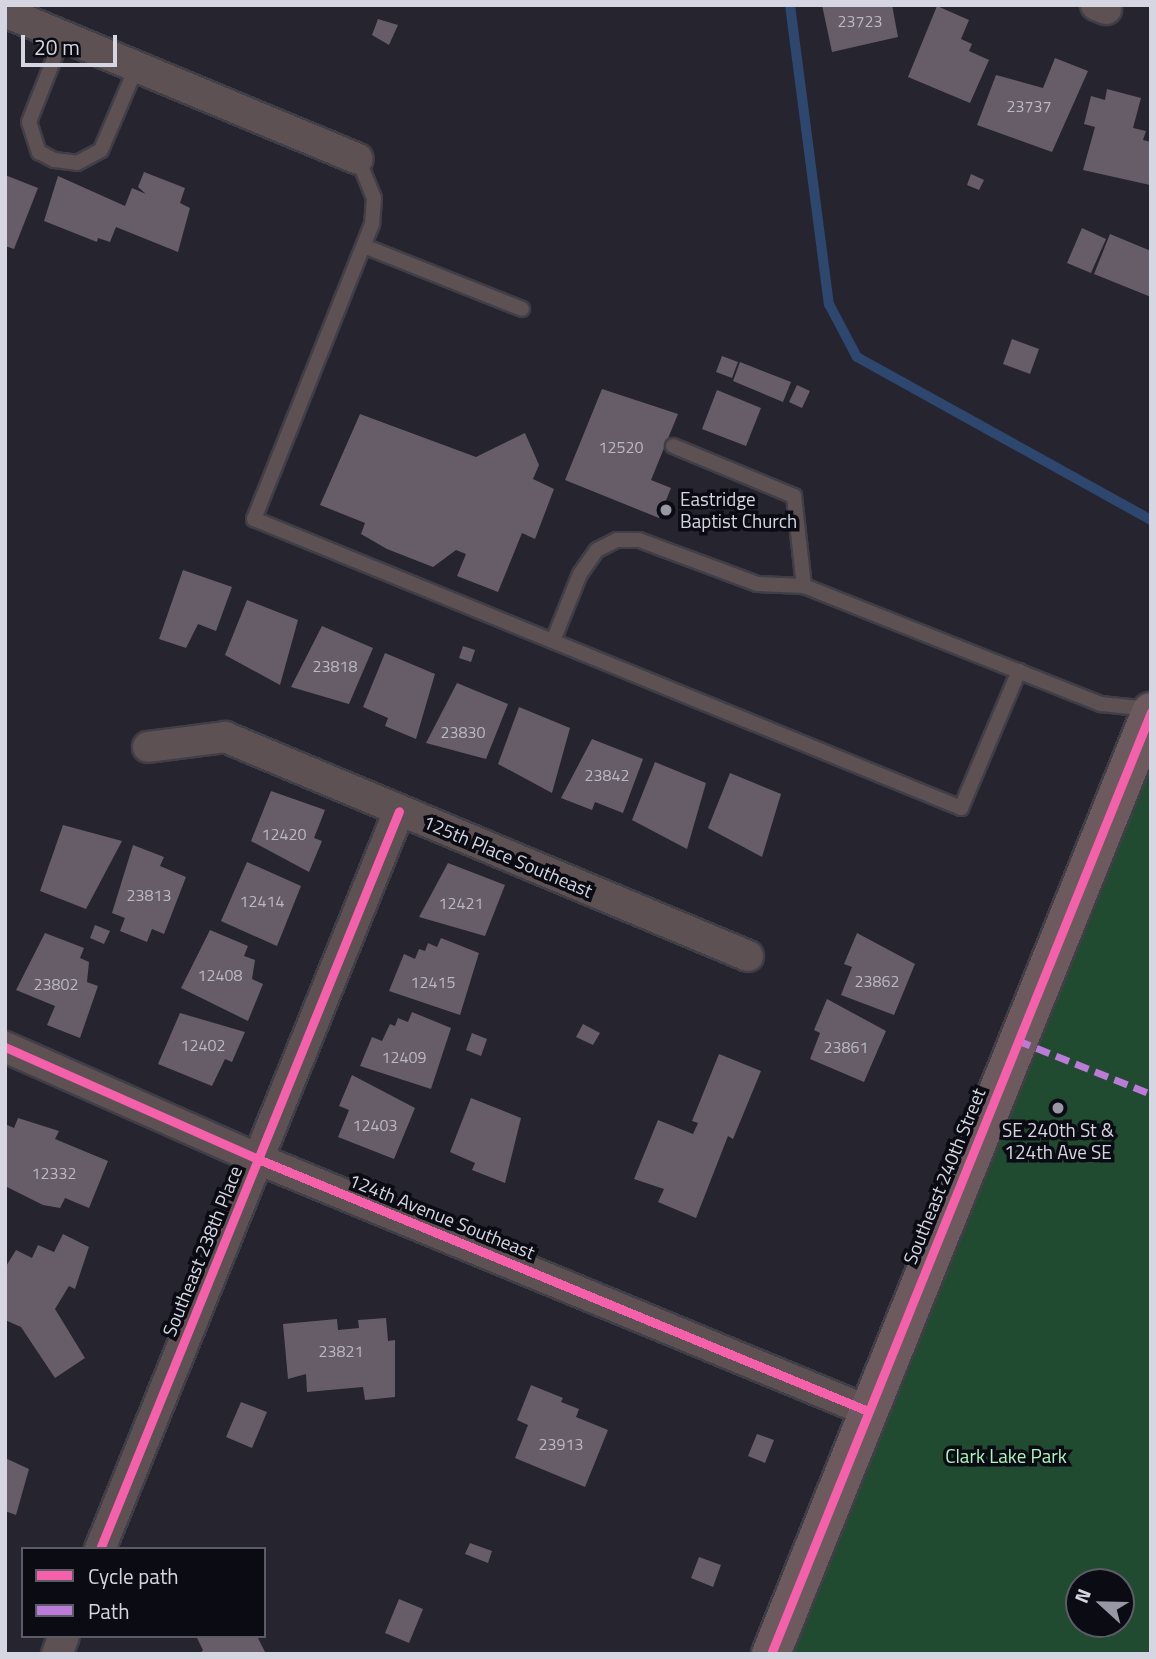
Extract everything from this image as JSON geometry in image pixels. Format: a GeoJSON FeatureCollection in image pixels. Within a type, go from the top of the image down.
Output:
{"type":"FeatureCollection","features":[{"type":"Feature","properties":{"kind":"main road","name":"Southeast 240th Street"},"geometry":{"type":"LineString","coordinates":[[771,1654],[1151,710]]}},
{"type":"Feature","properties":{"kind":"street"},"geometry":{"type":"LineString","coordinates":[[5,12],[358,159]]}},
{"type":"Feature","properties":{"kind":"street","name":"125th Place Southeast"},"geometry":{"type":"LineString","coordinates":[[148,747],[225,737],[748,956]]}},
{"type":"Feature","properties":{"kind":"street","name":"Southeast 238th Place"},"geometry":{"type":"LineString","coordinates":[[101,1547],[399,811]]}},
{"type":"Feature","properties":{"kind":"street","name":"124th Avenue Southeast"},"geometry":{"type":"LineString","coordinates":[[5,1047],[258,1160],[868,1411]]}},
{"type":"Feature","properties":{"kind":"lane"},"geometry":{"type":"LineString","coordinates":[[63,36],[29,122],[39,152],[54,160],[77,163],[102,150],[137,66]]}},
{"type":"Feature","properties":{"kind":"lane"},"geometry":{"type":"LineString","coordinates":[[358,159],[374,198],[364,246],[254,519],[961,808],[1019,671]]}},
{"type":"Feature","properties":{"kind":"lane"},"geometry":{"type":"LineString","coordinates":[[364,246],[522,309]]}},
{"type":"Feature","properties":{"kind":"lane"},"geometry":{"type":"LineString","coordinates":[[673,446],[794,496],[804,586]]}},
{"type":"Feature","properties":{"kind":"lane"},"geometry":{"type":"LineString","coordinates":[[554,641],[580,574],[597,550],[617,540],[639,540],[757,584],[804,586],[1101,704],[1151,710]]}},
{"type":"Feature","properties":{"kind":"green space","name":"Clark Lake Park"},"geometry":{"type":"Polygon","coordinates":[[[1151,712],[1151,1654],[771,1654],[1151,712]]]}},
{"type":"Feature","properties":{"kind":"building"},"geometry":{"type":"Polygon","coordinates":[[[822,5],[892,5],[898,37],[832,52],[822,5]]]}},
{"type":"Feature","properties":{"kind":"building"},"geometry":{"type":"Polygon","coordinates":[[[937,6],[969,20],[961,39],[972,44],[969,51],[989,60],[970,103],[908,77],[937,6]]]}},
{"type":"Feature","properties":{"kind":"building"},"geometry":{"type":"Polygon","coordinates":[[[378,19],[398,25],[389,45],[372,35],[378,19]]]}},
{"type":"Feature","properties":{"kind":"building"},"geometry":{"type":"Polygon","coordinates":[[[1055,58],[1088,71],[1052,152],[977,125],[996,75],[1043,88],[1055,58]]]}},
{"type":"Feature","properties":{"kind":"building"},"geometry":{"type":"Polygon","coordinates":[[[1107,89],[1141,98],[1133,128],[1146,131],[1143,140],[1151,142],[1150,185],[1083,170],[1095,127],[1084,124],[1091,96],[1105,100],[1107,89]]]}},
{"type":"Feature","properties":{"kind":"building"},"geometry":{"type":"Polygon","coordinates":[[[144,172],[185,188],[180,203],[190,208],[178,252],[116,227],[110,242],[98,238],[97,242],[44,221],[58,176],[125,206],[132,188],[146,194],[138,187],[144,172]]]}},
{"type":"Feature","properties":{"kind":"building"},"geometry":{"type":"Polygon","coordinates":[[[971,174],[984,180],[979,190],[967,185],[971,174]]]}},
{"type":"Feature","properties":{"kind":"building"},"geometry":{"type":"Polygon","coordinates":[[[5,175],[38,188],[14,249],[5,246],[5,175]]]}},
{"type":"Feature","properties":{"kind":"building"},"geometry":{"type":"Polygon","coordinates":[[[1082,228],[1106,239],[1091,273],[1067,263],[1082,228]]]}},
{"type":"Feature","properties":{"kind":"building"},"geometry":{"type":"Polygon","coordinates":[[[1110,234],[1151,251],[1151,297],[1094,274],[1110,234]]]}},
{"type":"Feature","properties":{"kind":"building"},"geometry":{"type":"Polygon","coordinates":[[[1012,339],[1039,349],[1030,374],[1003,364],[1012,339]]]}},
{"type":"Feature","properties":{"kind":"building"},"geometry":{"type":"Polygon","coordinates":[[[722,356],[738,362],[732,378],[716,372],[722,356]]]}},
{"type":"Feature","properties":{"kind":"building"},"geometry":{"type":"Polygon","coordinates":[[[740,362],[791,382],[783,402],[733,381],[740,362]]]}},
{"type":"Feature","properties":{"kind":"building"},"geometry":{"type":"Polygon","coordinates":[[[797,385],[810,391],[802,408],[789,402],[797,385]]]}},
{"type":"Feature","properties":{"kind":"building"},"geometry":{"type":"Polygon","coordinates":[[[602,389],[678,414],[651,480],[671,488],[659,518],[565,480],[602,389]]]}},
{"type":"Feature","properties":{"kind":"building"},"geometry":{"type":"Polygon","coordinates":[[[717,390],[761,408],[746,446],[702,429],[717,390]]]}},
{"type":"Feature","properties":{"kind":"building"},"geometry":{"type":"Polygon","coordinates":[[[360,414],[476,457],[525,433],[539,465],[533,479],[554,489],[535,539],[522,533],[498,592],[457,576],[466,554],[456,550],[433,567],[387,549],[361,534],[365,523],[320,505],[360,414]]]}},
{"type":"Feature","properties":{"kind":"building"},"geometry":{"type":"Polygon","coordinates":[[[183,570],[232,587],[216,631],[198,624],[186,648],[159,639],[183,570]]]}},
{"type":"Feature","properties":{"kind":"building"},"geometry":{"type":"Polygon","coordinates":[[[247,600],[298,620],[280,685],[225,655],[247,600]]]}},
{"type":"Feature","properties":{"kind":"building"},"geometry":{"type":"Polygon","coordinates":[[[322,626],[373,648],[349,704],[291,687],[322,626]]]}},
{"type":"Feature","properties":{"kind":"building"},"geometry":{"type":"Polygon","coordinates":[[[463,646],[475,650],[471,662],[459,658],[463,646]]]}},
{"type":"Feature","properties":{"kind":"building"},"geometry":{"type":"Polygon","coordinates":[[[385,653],[435,674],[416,739],[385,726],[388,718],[363,707],[385,653]]]}},
{"type":"Feature","properties":{"kind":"building"},"geometry":{"type":"Polygon","coordinates":[[[457,683],[508,704],[486,759],[426,743],[457,683]]]}},
{"type":"Feature","properties":{"kind":"building"},"geometry":{"type":"Polygon","coordinates":[[[519,707],[570,728],[552,793],[498,764],[519,707]]]}},
{"type":"Feature","properties":{"kind":"building"},"geometry":{"type":"Polygon","coordinates":[[[592,739],[643,759],[623,813],[595,802],[592,810],[561,798],[592,739]]]}},
{"type":"Feature","properties":{"kind":"building"},"geometry":{"type":"Polygon","coordinates":[[[655,762],[706,783],[687,849],[632,820],[655,762]]]}},
{"type":"Feature","properties":{"kind":"building"},"geometry":{"type":"Polygon","coordinates":[[[730,773],[781,794],[762,857],[708,828],[730,773]]]}},
{"type":"Feature","properties":{"kind":"building"},"geometry":{"type":"Polygon","coordinates":[[[271,791],[325,810],[314,838],[322,841],[309,872],[251,841],[271,791]]]}},
{"type":"Feature","properties":{"kind":"building"},"geometry":{"type":"Polygon","coordinates":[[[63,825],[122,841],[86,909],[40,891],[63,825]]]}},
{"type":"Feature","properties":{"kind":"building"},"geometry":{"type":"Polygon","coordinates":[[[133,845],[164,857],[160,866],[186,877],[164,934],[152,929],[147,942],[120,931],[125,918],[112,913],[133,845]]]}},
{"type":"Feature","properties":{"kind":"building"},"geometry":{"type":"Polygon","coordinates":[[[247,862],[301,886],[277,946],[221,921],[247,862]]]}},
{"type":"Feature","properties":{"kind":"building"},"geometry":{"type":"Polygon","coordinates":[[[448,863],[505,885],[485,936],[419,917],[448,863]]]}},
{"type":"Feature","properties":{"kind":"building"},"geometry":{"type":"Polygon","coordinates":[[[95,925],[110,931],[104,944],[90,938],[95,925]]]}},
{"type":"Feature","properties":{"kind":"building"},"geometry":{"type":"Polygon","coordinates":[[[210,930],[248,946],[244,956],[255,960],[252,979],[263,984],[248,1021],[181,988],[210,930]]]}},
{"type":"Feature","properties":{"kind":"building"},"geometry":{"type":"Polygon","coordinates":[[[45,933],[84,948],[80,958],[89,962],[87,982],[98,986],[80,1038],[47,1025],[55,1006],[16,990],[45,933]]]}},
{"type":"Feature","properties":{"kind":"building"},"geometry":{"type":"Polygon","coordinates":[[[857,933],[915,964],[894,1015],[841,995],[852,967],[844,964],[857,933]]]}},
{"type":"Feature","properties":{"kind":"building"},"geometry":{"type":"Polygon","coordinates":[[[441,938],[479,953],[460,1015],[389,991],[404,954],[415,959],[419,949],[425,951],[428,943],[437,947],[441,938]]]}},
{"type":"Feature","properties":{"kind":"building"},"geometry":{"type":"Polygon","coordinates":[[[827,999],[886,1031],[864,1082],[810,1059],[820,1033],[814,1030],[827,999]]]}},
{"type":"Feature","properties":{"kind":"building"},"geometry":{"type":"Polygon","coordinates":[[[412,1012],[451,1028],[431,1089],[360,1066],[372,1037],[382,1041],[390,1024],[395,1026],[398,1018],[408,1022],[412,1012]]]}},
{"type":"Feature","properties":{"kind":"building"},"geometry":{"type":"Polygon","coordinates":[[[180,1013],[245,1032],[232,1062],[225,1059],[212,1086],[158,1064],[180,1013]]]}},
{"type":"Feature","properties":{"kind":"building"},"geometry":{"type":"Polygon","coordinates":[[[583,1024],[600,1033],[593,1045],[576,1037],[583,1024]]]}},
{"type":"Feature","properties":{"kind":"building"},"geometry":{"type":"Polygon","coordinates":[[[472,1033],[487,1039],[481,1056],[466,1050],[472,1033]]]}},
{"type":"Feature","properties":{"kind":"building"},"geometry":{"type":"Polygon","coordinates":[[[719,1054],[761,1071],[733,1139],[728,1136],[696,1218],[658,1202],[664,1189],[634,1179],[658,1120],[693,1134],[698,1123],[692,1121],[719,1054]]]}},
{"type":"Feature","properties":{"kind":"building"},"geometry":{"type":"Polygon","coordinates":[[[352,1075],[415,1108],[394,1159],[338,1137],[349,1110],[339,1106],[352,1075]]]}},
{"type":"Feature","properties":{"kind":"building"},"geometry":{"type":"Polygon","coordinates":[[[471,1098],[521,1118],[505,1183],[472,1170],[475,1163],[450,1152],[471,1098]]]}},
{"type":"Feature","properties":{"kind":"building"},"geometry":{"type":"Polygon","coordinates":[[[18,1118],[59,1131],[55,1139],[108,1161],[89,1208],[65,1198],[60,1208],[43,1205],[5,1186],[5,1124],[14,1128],[18,1118]]]}},
{"type":"Feature","properties":{"kind":"building"},"geometry":{"type":"Polygon","coordinates":[[[63,1234],[89,1247],[75,1289],[69,1286],[55,1309],[85,1358],[55,1378],[21,1327],[5,1320],[5,1268],[16,1250],[32,1258],[38,1245],[54,1252],[63,1234]]]}},
{"type":"Feature","properties":{"kind":"building"},"geometry":{"type":"Polygon","coordinates":[[[386,1318],[388,1341],[395,1340],[395,1397],[365,1400],[363,1387],[307,1392],[306,1374],[288,1379],[283,1324],[337,1319],[338,1330],[359,1328],[358,1320],[386,1318]]]}},
{"type":"Feature","properties":{"kind":"building"},"geometry":{"type":"Polygon","coordinates":[[[531,1385],[563,1398],[561,1402],[579,1409],[576,1417],[608,1430],[585,1487],[515,1458],[528,1425],[517,1420],[531,1385]]]}},
{"type":"Feature","properties":{"kind":"building"},"geometry":{"type":"Polygon","coordinates":[[[241,1402],[267,1412],[252,1448],[226,1437],[241,1402]]]}},
{"type":"Feature","properties":{"kind":"building"},"geometry":{"type":"Polygon","coordinates":[[[757,1434],[774,1440],[765,1463],[748,1456],[757,1434]]]}},
{"type":"Feature","properties":{"kind":"building"},"geometry":{"type":"Polygon","coordinates":[[[5,1458],[29,1469],[16,1515],[5,1511],[5,1458]]]}},
{"type":"Feature","properties":{"kind":"building"},"geometry":{"type":"Polygon","coordinates":[[[470,1543],[492,1551],[488,1563],[465,1554],[470,1543]]]}},
{"type":"Feature","properties":{"kind":"building"},"geometry":{"type":"Polygon","coordinates":[[[699,1557],[721,1565],[713,1587],[691,1578],[699,1557]]]}},
{"type":"Feature","properties":{"kind":"building"},"geometry":{"type":"Polygon","coordinates":[[[399,1599],[423,1609],[409,1643],[385,1633],[399,1599]]]}},
{"type":"Feature","properties":{"kind":"building"},"geometry":{"type":"Polygon","coordinates":[[[197,1638],[258,1638],[266,1654],[200,1654],[203,1650],[197,1638]]]}},
{"type":"Feature","properties":{"kind":"waterway"},"geometry":{"type":"LineString","coordinates":[[790,5],[829,304],[857,357],[1151,520]]}},
{"type":"Feature","properties":{"kind":"marked path"},"geometry":{"type":"LineString","coordinates":[[1017,1040],[1151,1094]]}},
{"type":"Feature","properties":{"kind":"cycle path"},"geometry":{"type":"LineString","coordinates":[[771,1654],[1151,712]]}},
{"type":"Feature","properties":{"kind":"cycle path"},"geometry":{"type":"LineString","coordinates":[[101,1547],[399,811]]}},
{"type":"Feature","properties":{"kind":"cycle path"},"geometry":{"type":"LineString","coordinates":[[5,1047],[258,1159],[868,1411]]}},
{"type":"Feature","properties":{"kind":"place","name":"Eastridge Baptist Church"},"geometry":{"type":"Point","coordinates":[666,510]}},
{"type":"Feature","properties":{"kind":"place","name":"SE 240th St & 124th Ave SE"},"geometry":{"type":"Point","coordinates":[1058,1108]}}]}
